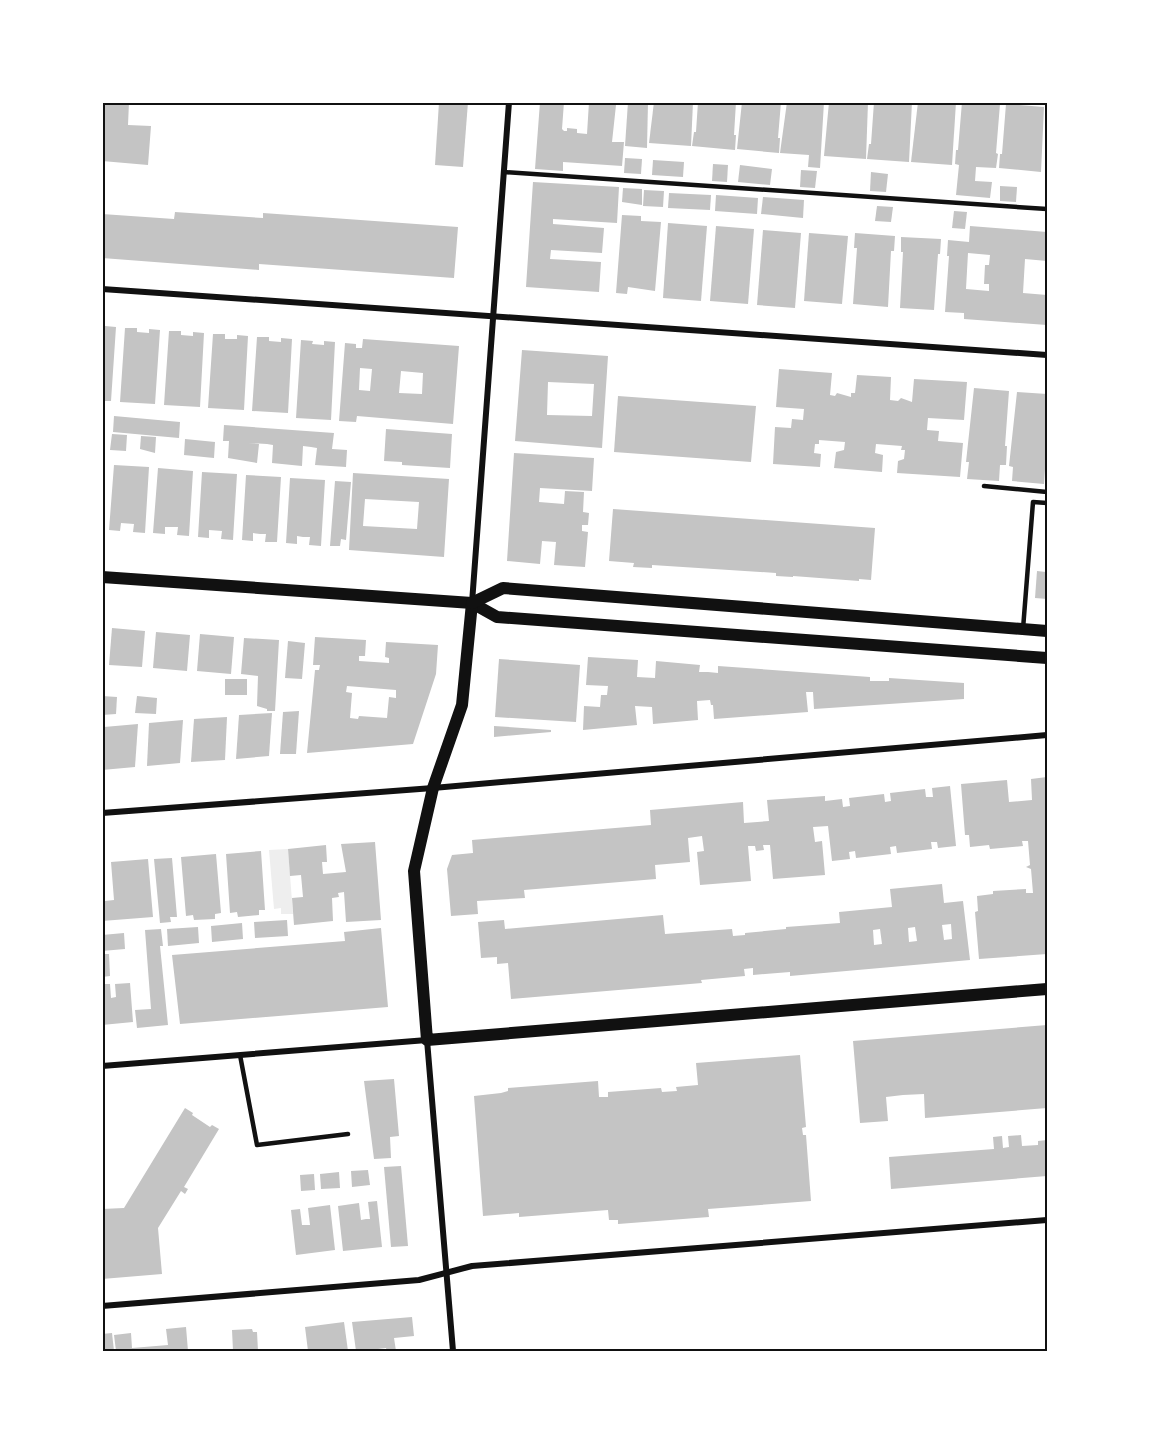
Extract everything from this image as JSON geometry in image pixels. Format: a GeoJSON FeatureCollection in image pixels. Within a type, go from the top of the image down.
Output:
{"type":"FeatureCollection","features":[{"type":"Feature","properties":{"kind":"main road"},"geometry":{"type":"LineString","coordinates":[[102,577],[472,603],[497,617],[1047,658]]}},
{"type":"Feature","properties":{"kind":"main road"},"geometry":{"type":"LineString","coordinates":[[472,603],[503,588],[1047,631]]}},
{"type":"Feature","properties":{"kind":"main road"},"geometry":{"type":"LineString","coordinates":[[472,603],[462,705],[433,788],[414,871],[427,1040],[1047,989]]}},
{"type":"Feature","properties":{"kind":"street"},"geometry":{"type":"LineString","coordinates":[[472,603],[509,102]]}},
{"type":"Feature","properties":{"kind":"street"},"geometry":{"type":"LineString","coordinates":[[102,289],[1047,356]]}},
{"type":"Feature","properties":{"kind":"street"},"geometry":{"type":"LineString","coordinates":[[102,813],[433,788],[1047,735]]}},
{"type":"Feature","properties":{"kind":"street"},"geometry":{"type":"LineString","coordinates":[[102,1066],[427,1040],[453,1351]]}},
{"type":"Feature","properties":{"kind":"street"},"geometry":{"type":"LineString","coordinates":[[102,1306],[419,1280],[472,1266],[1047,1220]]}},
{"type":"Feature","properties":{"kind":"lane"},"geometry":{"type":"LineString","coordinates":[[504,172],[1047,209]]}},
{"type":"Feature","properties":{"kind":"lane"},"geometry":{"type":"LineString","coordinates":[[984,486],[1047,492]]}},
{"type":"Feature","properties":{"kind":"lane"},"geometry":{"type":"LineString","coordinates":[[1023,628],[1033,502],[1047,503]]}},
{"type":"Feature","properties":{"kind":"lane"},"geometry":{"type":"LineString","coordinates":[[240,1055],[257,1145],[348,1134]]}},
{"type":"Feature","properties":{"kind":"shaded area"},"geometry":{"type":"Polygon","coordinates":[[[288,849],[293,914],[281,914],[281,908],[274,909],[269,850],[288,849]]]}},
{"type":"Feature","properties":{"kind":"building"},"geometry":{"type":"Polygon","coordinates":[[[102,102],[129,102],[128,125],[151,126],[148,165],[102,161],[102,102]]]}},
{"type":"Feature","properties":{"kind":"building"},"geometry":{"type":"Polygon","coordinates":[[[439,102],[468,102],[463,167],[435,165],[439,102]]]}},
{"type":"Feature","properties":{"kind":"building"},"geometry":{"type":"Polygon","coordinates":[[[540,102],[564,102],[562,129],[567,131],[567,128],[577,129],[577,133],[587,134],[589,102],[613,102],[613,105],[616,105],[612,142],[624,142],[622,166],[563,162],[563,171],[535,169],[540,102]]]}},
{"type":"Feature","properties":{"kind":"building"},"geometry":{"type":"Polygon","coordinates":[[[628,102],[648,102],[647,148],[625,146],[628,102]]]}},
{"type":"Feature","properties":{"kind":"building"},"geometry":{"type":"Polygon","coordinates":[[[654,102],[693,102],[691,146],[649,143],[654,102]]]}},
{"type":"Feature","properties":{"kind":"building"},"geometry":{"type":"Polygon","coordinates":[[[698,102],[736,102],[735,150],[692,146],[694,132],[696,132],[698,102]]]}},
{"type":"Feature","properties":{"kind":"building"},"geometry":{"type":"Polygon","coordinates":[[[742,102],[781,102],[779,153],[737,149],[742,102]]]}},
{"type":"Feature","properties":{"kind":"building"},"geometry":{"type":"Polygon","coordinates":[[[787,102],[824,102],[820,168],[808,167],[809,155],[780,153],[787,102]]]}},
{"type":"Feature","properties":{"kind":"building"},"geometry":{"type":"Polygon","coordinates":[[[829,102],[868,102],[866,159],[824,156],[829,102]]]}},
{"type":"Feature","properties":{"kind":"building"},"geometry":{"type":"Polygon","coordinates":[[[874,102],[912,102],[909,162],[867,159],[869,144],[871,144],[874,102]]]}},
{"type":"Feature","properties":{"kind":"building"},"geometry":{"type":"Polygon","coordinates":[[[918,102],[956,102],[952,165],[911,162],[918,102]]]}},
{"type":"Feature","properties":{"kind":"building"},"geometry":{"type":"Polygon","coordinates":[[[962,102],[1000,104],[996,168],[976,167],[975,181],[992,182],[990,198],[956,195],[959,165],[955,164],[962,102]]]}},
{"type":"Feature","properties":{"kind":"building"},"geometry":{"type":"Polygon","coordinates":[[[1006,104],[1044,107],[1041,172],[999,168],[1006,104]]]}},
{"type":"Feature","properties":{"kind":"building"},"geometry":{"type":"Polygon","coordinates":[[[625,158],[642,159],[641,174],[624,173],[625,158]]]}},
{"type":"Feature","properties":{"kind":"building"},"geometry":{"type":"Polygon","coordinates":[[[653,160],[684,162],[683,177],[652,175],[653,160]]]}},
{"type":"Feature","properties":{"kind":"building"},"geometry":{"type":"Polygon","coordinates":[[[713,164],[728,165],[727,182],[712,181],[713,164]]]}},
{"type":"Feature","properties":{"kind":"building"},"geometry":{"type":"Polygon","coordinates":[[[740,165],[772,169],[770,185],[738,182],[740,165]]]}},
{"type":"Feature","properties":{"kind":"building"},"geometry":{"type":"Polygon","coordinates":[[[801,170],[817,171],[815,188],[800,187],[801,170]]]}},
{"type":"Feature","properties":{"kind":"building"},"geometry":{"type":"Polygon","coordinates":[[[871,172],[888,174],[886,192],[870,191],[871,172]]]}},
{"type":"Feature","properties":{"kind":"building"},"geometry":{"type":"Polygon","coordinates":[[[533,182],[619,187],[617,223],[553,219],[553,224],[604,228],[602,253],[551,250],[550,259],[601,262],[599,292],[526,287],[533,182]]]}},
{"type":"Feature","properties":{"kind":"building"},"geometry":{"type":"Polygon","coordinates":[[[1000,186],[1017,187],[1016,202],[1000,201],[1000,186]]]}},
{"type":"Feature","properties":{"kind":"building"},"geometry":{"type":"Polygon","coordinates":[[[623,188],[642,189],[642,205],[622,202],[623,188]]]}},
{"type":"Feature","properties":{"kind":"building"},"geometry":{"type":"Polygon","coordinates":[[[644,190],[664,191],[663,207],[643,206],[644,190]]]}},
{"type":"Feature","properties":{"kind":"building"},"geometry":{"type":"Polygon","coordinates":[[[669,193],[711,195],[710,210],[668,208],[669,193]]]}},
{"type":"Feature","properties":{"kind":"building"},"geometry":{"type":"Polygon","coordinates":[[[716,195],[758,198],[757,214],[715,211],[716,195]]]}},
{"type":"Feature","properties":{"kind":"building"},"geometry":{"type":"Polygon","coordinates":[[[763,197],[804,200],[803,218],[761,214],[763,197]]]}},
{"type":"Feature","properties":{"kind":"building"},"geometry":{"type":"Polygon","coordinates":[[[877,206],[893,207],[891,222],[875,221],[877,206]]]}},
{"type":"Feature","properties":{"kind":"building"},"geometry":{"type":"Polygon","coordinates":[[[954,211],[967,212],[965,229],[952,228],[954,211]]]}},
{"type":"Feature","properties":{"kind":"building"},"geometry":{"type":"Polygon","coordinates":[[[175,212],[263,218],[263,213],[458,227],[454,278],[259,264],[259,270],[102,258],[102,214],[174,219],[175,212]]]}},
{"type":"Feature","properties":{"kind":"building"},"geometry":{"type":"Polygon","coordinates":[[[622,215],[641,216],[641,221],[661,222],[655,291],[628,287],[627,294],[616,293],[622,215]]]}},
{"type":"Feature","properties":{"kind":"building"},"geometry":{"type":"Polygon","coordinates":[[[668,223],[707,226],[701,301],[663,298],[668,223]]]}},
{"type":"Feature","properties":{"kind":"building"},"geometry":{"type":"Polygon","coordinates":[[[716,226],[754,229],[748,304],[710,301],[716,226]]]}},
{"type":"Feature","properties":{"kind":"building"},"geometry":{"type":"Polygon","coordinates":[[[970,226],[1047,232],[1047,261],[1025,259],[1023,293],[1047,295],[1047,325],[964,319],[964,313],[945,312],[948,240],[969,242],[970,226]],[[968,253],[966,289],[989,291],[989,284],[984,284],[985,265],[989,265],[990,255],[968,253]]]}},
{"type":"Feature","properties":{"kind":"building"},"geometry":{"type":"Polygon","coordinates":[[[763,230],[801,233],[795,308],[757,305],[763,230]]]}},
{"type":"Feature","properties":{"kind":"building"},"geometry":{"type":"Polygon","coordinates":[[[809,233],[848,236],[842,304],[804,301],[809,233]]]}},
{"type":"Feature","properties":{"kind":"building"},"geometry":{"type":"Polygon","coordinates":[[[855,233],[895,236],[894,251],[891,251],[888,307],[853,304],[857,248],[854,248],[855,233]]]}},
{"type":"Feature","properties":{"kind":"building"},"geometry":{"type":"Polygon","coordinates":[[[901,237],[941,239],[934,310],[900,308],[903,252],[901,252],[901,237]]]}},
{"type":"Feature","properties":{"kind":"building"},"geometry":{"type":"Polygon","coordinates":[[[105,326],[116,327],[111,401],[102,401],[102,330],[105,326]]]}},
{"type":"Feature","properties":{"kind":"building"},"geometry":{"type":"Polygon","coordinates":[[[125,328],[137,328],[137,332],[149,333],[149,329],[160,330],[155,404],[120,402],[125,328]]]}},
{"type":"Feature","properties":{"kind":"building"},"geometry":{"type":"Polygon","coordinates":[[[169,331],[181,331],[181,335],[193,336],[193,332],[204,333],[200,407],[164,405],[169,331]]]}},
{"type":"Feature","properties":{"kind":"building"},"geometry":{"type":"Polygon","coordinates":[[[213,334],[225,334],[225,339],[237,339],[237,335],[248,336],[244,410],[208,408],[213,334]]]}},
{"type":"Feature","properties":{"kind":"building"},"geometry":{"type":"Polygon","coordinates":[[[257,337],[269,337],[269,341],[281,342],[281,338],[292,339],[288,413],[252,411],[257,337]]]}},
{"type":"Feature","properties":{"kind":"building"},"geometry":{"type":"Polygon","coordinates":[[[363,339],[459,346],[453,424],[357,416],[356,422],[339,421],[345,343],[356,344],[356,348],[362,348],[363,339]],[[360,368],[359,390],[370,391],[372,369],[360,368]],[[401,371],[399,393],[422,394],[423,373],[401,371]]]}},
{"type":"Feature","properties":{"kind":"building"},"geometry":{"type":"Polygon","coordinates":[[[301,340],[324,345],[324,341],[335,342],[331,420],[296,418],[301,340]]]}},
{"type":"Feature","properties":{"kind":"building"},"geometry":{"type":"Polygon","coordinates":[[[522,350],[608,356],[602,448],[515,441],[522,350]],[[548,382],[547,415],[592,416],[594,384],[548,382]]]}},
{"type":"Feature","properties":{"kind":"building"},"geometry":{"type":"Polygon","coordinates":[[[779,369],[832,373],[830,395],[835,396],[837,393],[851,397],[851,393],[855,393],[857,375],[891,377],[890,400],[898,401],[901,398],[912,402],[914,379],[967,382],[964,420],[928,418],[927,430],[939,431],[938,441],[963,443],[960,477],[897,473],[898,461],[904,459],[905,450],[901,450],[902,446],[876,444],[875,453],[883,455],[882,472],[834,468],[836,452],[844,450],[845,442],[819,440],[819,444],[815,444],[814,453],[821,454],[820,467],[773,464],[775,427],[791,428],[792,419],[803,420],[804,409],[776,407],[779,369]]]}},
{"type":"Feature","properties":{"kind":"building"},"geometry":{"type":"Polygon","coordinates":[[[974,388],[1009,391],[1006,465],[1000,465],[999,481],[967,479],[969,462],[966,462],[974,388]]]}},
{"type":"Feature","properties":{"kind":"building"},"geometry":{"type":"Polygon","coordinates":[[[1017,392],[1047,394],[1047,469],[1045,469],[1044,484],[1012,481],[1013,467],[1009,466],[1017,392]]]}},
{"type":"Feature","properties":{"kind":"building"},"geometry":{"type":"Polygon","coordinates":[[[618,396],[756,406],[751,462],[614,452],[618,396]]]}},
{"type":"Feature","properties":{"kind":"building"},"geometry":{"type":"Polygon","coordinates":[[[114,416],[180,422],[179,438],[113,432],[114,416]]]}},
{"type":"Feature","properties":{"kind":"building"},"geometry":{"type":"Polygon","coordinates":[[[224,425],[334,433],[332,449],[347,450],[346,467],[315,465],[317,448],[303,446],[302,466],[272,463],[273,445],[267,444],[248,443],[259,444],[257,463],[228,458],[229,441],[223,441],[224,425]]]}},
{"type":"Feature","properties":{"kind":"building"},"geometry":{"type":"Polygon","coordinates":[[[386,429],[452,434],[450,468],[402,465],[402,462],[384,461],[386,429]]]}},
{"type":"Feature","properties":{"kind":"building"},"geometry":{"type":"Polygon","coordinates":[[[112,434],[127,435],[126,451],[110,450],[112,434]]]}},
{"type":"Feature","properties":{"kind":"building"},"geometry":{"type":"Polygon","coordinates":[[[141,436],[156,437],[155,453],[140,449],[141,436]]]}},
{"type":"Feature","properties":{"kind":"building"},"geometry":{"type":"Polygon","coordinates":[[[185,439],[215,442],[214,458],[184,455],[185,439]]]}},
{"type":"Feature","properties":{"kind":"building"},"geometry":{"type":"Polygon","coordinates":[[[514,453],[594,458],[592,491],[540,488],[539,502],[564,504],[565,491],[584,492],[583,512],[589,513],[588,525],[582,525],[582,531],[588,532],[585,567],[554,565],[556,542],[542,541],[540,564],[507,561],[514,453]]]}},
{"type":"Feature","properties":{"kind":"building"},"geometry":{"type":"Polygon","coordinates":[[[114,465],[149,467],[145,533],[133,532],[134,524],[121,523],[120,531],[109,530],[114,465]]]}},
{"type":"Feature","properties":{"kind":"building"},"geometry":{"type":"Polygon","coordinates":[[[158,468],[193,471],[189,536],[177,535],[178,527],[165,527],[165,534],[153,533],[158,468]]]}},
{"type":"Feature","properties":{"kind":"building"},"geometry":{"type":"Polygon","coordinates":[[[202,472],[237,474],[233,540],[221,539],[222,531],[209,530],[209,538],[198,537],[202,472]]]}},
{"type":"Feature","properties":{"kind":"building"},"geometry":{"type":"Polygon","coordinates":[[[353,473],[449,479],[444,557],[349,550],[353,473]],[[365,499],[363,526],[417,529],[419,502],[365,499]]]}},
{"type":"Feature","properties":{"kind":"building"},"geometry":{"type":"Polygon","coordinates":[[[246,475],[281,477],[277,542],[265,542],[266,534],[253,533],[253,541],[242,540],[246,475]]]}},
{"type":"Feature","properties":{"kind":"building"},"geometry":{"type":"Polygon","coordinates":[[[290,478],[325,480],[321,546],[309,545],[310,537],[297,536],[297,544],[286,543],[290,478]]]}},
{"type":"Feature","properties":{"kind":"building"},"geometry":{"type":"Polygon","coordinates":[[[335,481],[351,482],[346,540],[341,539],[340,546],[330,546],[335,481]]]}},
{"type":"Feature","properties":{"kind":"building"},"geometry":{"type":"Polygon","coordinates":[[[613,509],[875,528],[871,580],[776,576],[776,573],[652,565],[652,568],[633,567],[634,563],[609,561],[613,509]]]}},
{"type":"Feature","properties":{"kind":"building"},"geometry":{"type":"Polygon","coordinates":[[[1037,571],[1046,572],[1047,599],[1035,598],[1037,571]]]}},
{"type":"Feature","properties":{"kind":"building"},"geometry":{"type":"Polygon","coordinates":[[[112,628],[145,631],[142,667],[109,665],[112,628]]]}},
{"type":"Feature","properties":{"kind":"building"},"geometry":{"type":"Polygon","coordinates":[[[156,632],[190,635],[187,671],[153,668],[156,632]]]}},
{"type":"Feature","properties":{"kind":"building"},"geometry":{"type":"Polygon","coordinates":[[[200,634],[234,637],[231,674],[197,671],[200,634]]]}},
{"type":"Feature","properties":{"kind":"building"},"geometry":{"type":"Polygon","coordinates":[[[315,637],[366,640],[365,656],[359,656],[359,661],[389,663],[389,658],[385,657],[386,642],[438,645],[436,674],[413,744],[307,753],[315,670],[319,670],[320,665],[313,665],[315,637]],[[347,686],[346,692],[352,693],[350,718],[358,719],[359,716],[387,718],[389,697],[396,698],[396,690],[347,686]]]}},
{"type":"Feature","properties":{"kind":"building"},"geometry":{"type":"Polygon","coordinates":[[[244,638],[279,640],[275,711],[267,711],[257,706],[258,676],[241,674],[244,638]]]}},
{"type":"Feature","properties":{"kind":"building"},"geometry":{"type":"Polygon","coordinates":[[[288,641],[305,643],[302,679],[285,678],[288,641]]]}},
{"type":"Feature","properties":{"kind":"building"},"geometry":{"type":"Polygon","coordinates":[[[588,657],[638,660],[637,677],[655,678],[656,661],[700,665],[699,672],[718,673],[718,666],[870,677],[870,681],[889,681],[889,678],[964,683],[964,699],[814,709],[813,692],[806,692],[808,712],[714,719],[713,705],[710,700],[697,701],[698,720],[653,724],[652,707],[635,706],[637,725],[583,730],[584,706],[600,707],[601,695],[607,695],[608,686],[586,685],[588,657]]]}},
{"type":"Feature","properties":{"kind":"building"},"geometry":{"type":"Polygon","coordinates":[[[499,659],[580,665],[576,722],[495,717],[499,659]]]}},
{"type":"Feature","properties":{"kind":"building"},"geometry":{"type":"Polygon","coordinates":[[[225,679],[247,679],[247,695],[225,695],[225,679]]]}},
{"type":"Feature","properties":{"kind":"building"},"geometry":{"type":"Polygon","coordinates":[[[102,696],[117,697],[116,714],[102,715],[102,696]]]}},
{"type":"Feature","properties":{"kind":"building"},"geometry":{"type":"Polygon","coordinates":[[[137,696],[157,698],[156,714],[135,713],[137,696]]]}},
{"type":"Feature","properties":{"kind":"building"},"geometry":{"type":"Polygon","coordinates":[[[299,711],[296,754],[280,754],[283,712],[299,711]]]}},
{"type":"Feature","properties":{"kind":"building"},"geometry":{"type":"Polygon","coordinates":[[[272,713],[269,756],[236,759],[239,715],[272,713]]]}},
{"type":"Feature","properties":{"kind":"building"},"geometry":{"type":"Polygon","coordinates":[[[227,717],[225,760],[191,762],[194,719],[227,717]]]}},
{"type":"Feature","properties":{"kind":"building"},"geometry":{"type":"Polygon","coordinates":[[[183,720],[180,763],[147,766],[149,723],[183,720]]]}},
{"type":"Feature","properties":{"kind":"building"},"geometry":{"type":"Polygon","coordinates":[[[138,724],[135,767],[102,770],[104,727],[138,724]]]}},
{"type":"Feature","properties":{"kind":"building"},"geometry":{"type":"Polygon","coordinates":[[[494,726],[551,730],[551,732],[494,737],[494,726]]]}},
{"type":"Feature","properties":{"kind":"building"},"geometry":{"type":"Polygon","coordinates":[[[1047,777],[1047,954],[979,959],[975,912],[978,911],[977,896],[993,894],[993,891],[1026,889],[1026,893],[1033,893],[1031,869],[1026,867],[1030,865],[1028,841],[1022,841],[1023,846],[990,849],[989,845],[970,847],[969,835],[965,835],[961,784],[1007,780],[1009,802],[1032,800],[1031,779],[1047,777]]]}},
{"type":"Feature","properties":{"kind":"building"},"geometry":{"type":"Polygon","coordinates":[[[950,786],[956,846],[938,848],[937,842],[931,842],[932,849],[897,853],[896,846],[890,847],[891,854],[856,858],[855,851],[849,852],[850,859],[832,861],[828,826],[813,827],[815,842],[822,841],[825,875],[773,879],[770,845],[763,845],[764,850],[756,851],[755,846],[748,846],[751,881],[700,885],[697,852],[704,851],[702,836],[688,838],[690,862],[655,865],[656,879],[524,890],[525,898],[477,901],[478,914],[451,916],[447,869],[452,855],[473,853],[472,840],[651,825],[650,810],[743,802],[744,823],[769,821],[767,800],[825,796],[825,801],[842,799],[843,807],[850,806],[849,798],[884,794],[885,802],[891,801],[890,793],[925,789],[926,797],[933,797],[932,788],[950,786]]]}},
{"type":"Feature","properties":{"kind":"building"},"geometry":{"type":"Polygon","coordinates":[[[375,842],[381,920],[346,922],[344,892],[338,893],[339,897],[332,898],[333,921],[294,925],[292,898],[303,897],[301,875],[290,876],[288,849],[326,845],[327,862],[322,862],[323,874],[346,872],[341,844],[375,842]]]}},
{"type":"Feature","properties":{"kind":"building"},"geometry":{"type":"Polygon","coordinates":[[[261,851],[265,910],[259,910],[259,915],[238,917],[237,912],[230,913],[226,854],[261,851]]]}},
{"type":"Feature","properties":{"kind":"building"},"geometry":{"type":"Polygon","coordinates":[[[216,854],[221,913],[215,914],[215,919],[194,920],[193,915],[186,916],[181,857],[216,854]]]}},
{"type":"Feature","properties":{"kind":"building"},"geometry":{"type":"Polygon","coordinates":[[[172,858],[177,917],[170,917],[171,922],[160,923],[154,859],[172,858]]]}},
{"type":"Feature","properties":{"kind":"building"},"geometry":{"type":"Polygon","coordinates":[[[148,859],[153,917],[102,921],[102,880],[104,879],[105,901],[114,900],[111,862],[148,859]]]}},
{"type":"Feature","properties":{"kind":"building"},"geometry":{"type":"Polygon","coordinates":[[[942,884],[944,903],[963,901],[970,960],[790,976],[790,972],[753,975],[753,968],[744,969],[745,976],[701,980],[702,983],[511,999],[508,963],[497,964],[497,957],[481,958],[478,922],[504,920],[505,929],[663,915],[665,934],[732,929],[733,936],[786,929],[786,927],[840,923],[839,912],[892,907],[890,889],[942,884]],[[951,924],[942,925],[944,940],[952,939],[951,924]],[[915,927],[908,928],[909,942],[917,941],[915,927]],[[880,929],[873,930],[874,945],[882,944],[880,929]]]}},
{"type":"Feature","properties":{"kind":"building"},"geometry":{"type":"Polygon","coordinates":[[[287,920],[288,936],[255,938],[254,922],[287,920]]]}},
{"type":"Feature","properties":{"kind":"building"},"geometry":{"type":"Polygon","coordinates":[[[242,923],[243,939],[212,942],[211,926],[242,923]]]}},
{"type":"Feature","properties":{"kind":"building"},"geometry":{"type":"Polygon","coordinates":[[[198,927],[199,943],[168,946],[167,929],[198,927]]]}},
{"type":"Feature","properties":{"kind":"building"},"geometry":{"type":"Polygon","coordinates":[[[381,928],[388,1007],[180,1024],[172,955],[345,941],[344,932],[381,928]]]}},
{"type":"Feature","properties":{"kind":"building"},"geometry":{"type":"Polygon","coordinates":[[[161,929],[163,946],[160,946],[168,1025],[137,1028],[135,1010],[151,1009],[145,930],[161,929]]]}},
{"type":"Feature","properties":{"kind":"building"},"geometry":{"type":"Polygon","coordinates":[[[124,933],[125,949],[102,951],[102,935],[124,933]]]}},
{"type":"Feature","properties":{"kind":"building"},"geometry":{"type":"Polygon","coordinates":[[[102,954],[109,954],[110,976],[102,977],[102,954]]]}},
{"type":"Feature","properties":{"kind":"building"},"geometry":{"type":"Polygon","coordinates":[[[130,983],[133,1022],[102,1025],[102,984],[110,984],[111,998],[116,997],[115,984],[130,983]]]}},
{"type":"Feature","properties":{"kind":"building"},"geometry":{"type":"Polygon","coordinates":[[[1047,1025],[1047,1108],[925,1118],[924,1094],[903,1095],[886,1097],[888,1121],[860,1123],[853,1041],[1047,1025]]]}},
{"type":"Feature","properties":{"kind":"building"},"geometry":{"type":"Polygon","coordinates":[[[800,1055],[806,1127],[802,1128],[803,1135],[806,1135],[811,1201],[708,1209],[709,1217],[618,1224],[618,1220],[609,1220],[608,1210],[519,1217],[519,1213],[483,1216],[474,1096],[501,1093],[508,1091],[508,1088],[598,1081],[599,1097],[608,1097],[608,1092],[661,1088],[662,1092],[677,1091],[676,1087],[698,1085],[696,1063],[800,1055]]]}},
{"type":"Feature","properties":{"kind":"building"},"geometry":{"type":"Polygon","coordinates":[[[394,1079],[399,1136],[390,1137],[391,1158],[374,1159],[364,1081],[394,1079]]]}},
{"type":"Feature","properties":{"kind":"building"},"geometry":{"type":"Polygon","coordinates":[[[185,1108],[210,1127],[212,1125],[219,1129],[184,1187],[188,1189],[185,1194],[181,1191],[158,1228],[162,1274],[102,1279],[102,1209],[124,1208],[185,1108]]]}},
{"type":"Feature","properties":{"kind":"building"},"geometry":{"type":"Polygon","coordinates":[[[1021,1135],[1022,1146],[1038,1145],[1038,1141],[1047,1140],[1047,1176],[891,1189],[889,1157],[994,1149],[993,1137],[1002,1136],[1003,1148],[1009,1147],[1008,1136],[1021,1135]]]}},
{"type":"Feature","properties":{"kind":"building"},"geometry":{"type":"Polygon","coordinates":[[[401,1166],[408,1246],[391,1247],[384,1167],[401,1166]]]}},
{"type":"Feature","properties":{"kind":"building"},"geometry":{"type":"Polygon","coordinates":[[[368,1170],[370,1185],[352,1187],[351,1171],[368,1170]]]}},
{"type":"Feature","properties":{"kind":"building"},"geometry":{"type":"Polygon","coordinates":[[[339,1172],[340,1188],[321,1189],[320,1174],[339,1172]]]}},
{"type":"Feature","properties":{"kind":"building"},"geometry":{"type":"Polygon","coordinates":[[[314,1174],[315,1190],[301,1191],[300,1175],[314,1174]]]}},
{"type":"Feature","properties":{"kind":"building"},"geometry":{"type":"Polygon","coordinates":[[[377,1201],[382,1247],[343,1251],[338,1206],[359,1203],[361,1220],[370,1219],[368,1202],[377,1201]]]}},
{"type":"Feature","properties":{"kind":"building"},"geometry":{"type":"Polygon","coordinates":[[[330,1205],[335,1250],[296,1255],[291,1210],[300,1209],[302,1225],[310,1225],[308,1208],[330,1205]]]}},
{"type":"Feature","properties":{"kind":"building"},"geometry":{"type":"Polygon","coordinates":[[[412,1317],[414,1336],[394,1338],[396,1351],[387,1351],[386,1348],[378,1349],[378,1351],[356,1351],[352,1322],[412,1317]]]}},
{"type":"Feature","properties":{"kind":"building"},"geometry":{"type":"Polygon","coordinates":[[[344,1322],[348,1351],[308,1351],[305,1327],[344,1322]]]}},
{"type":"Feature","properties":{"kind":"building"},"geometry":{"type":"Polygon","coordinates":[[[186,1327],[188,1351],[116,1351],[114,1335],[131,1333],[132,1348],[168,1345],[166,1329],[186,1327]]]}},
{"type":"Feature","properties":{"kind":"building"},"geometry":{"type":"Polygon","coordinates":[[[252,1329],[253,1332],[257,1332],[258,1351],[233,1351],[232,1330],[252,1329]]]}},
{"type":"Feature","properties":{"kind":"building"},"geometry":{"type":"Polygon","coordinates":[[[112,1333],[114,1351],[102,1351],[102,1334],[112,1333]]]}}]}
